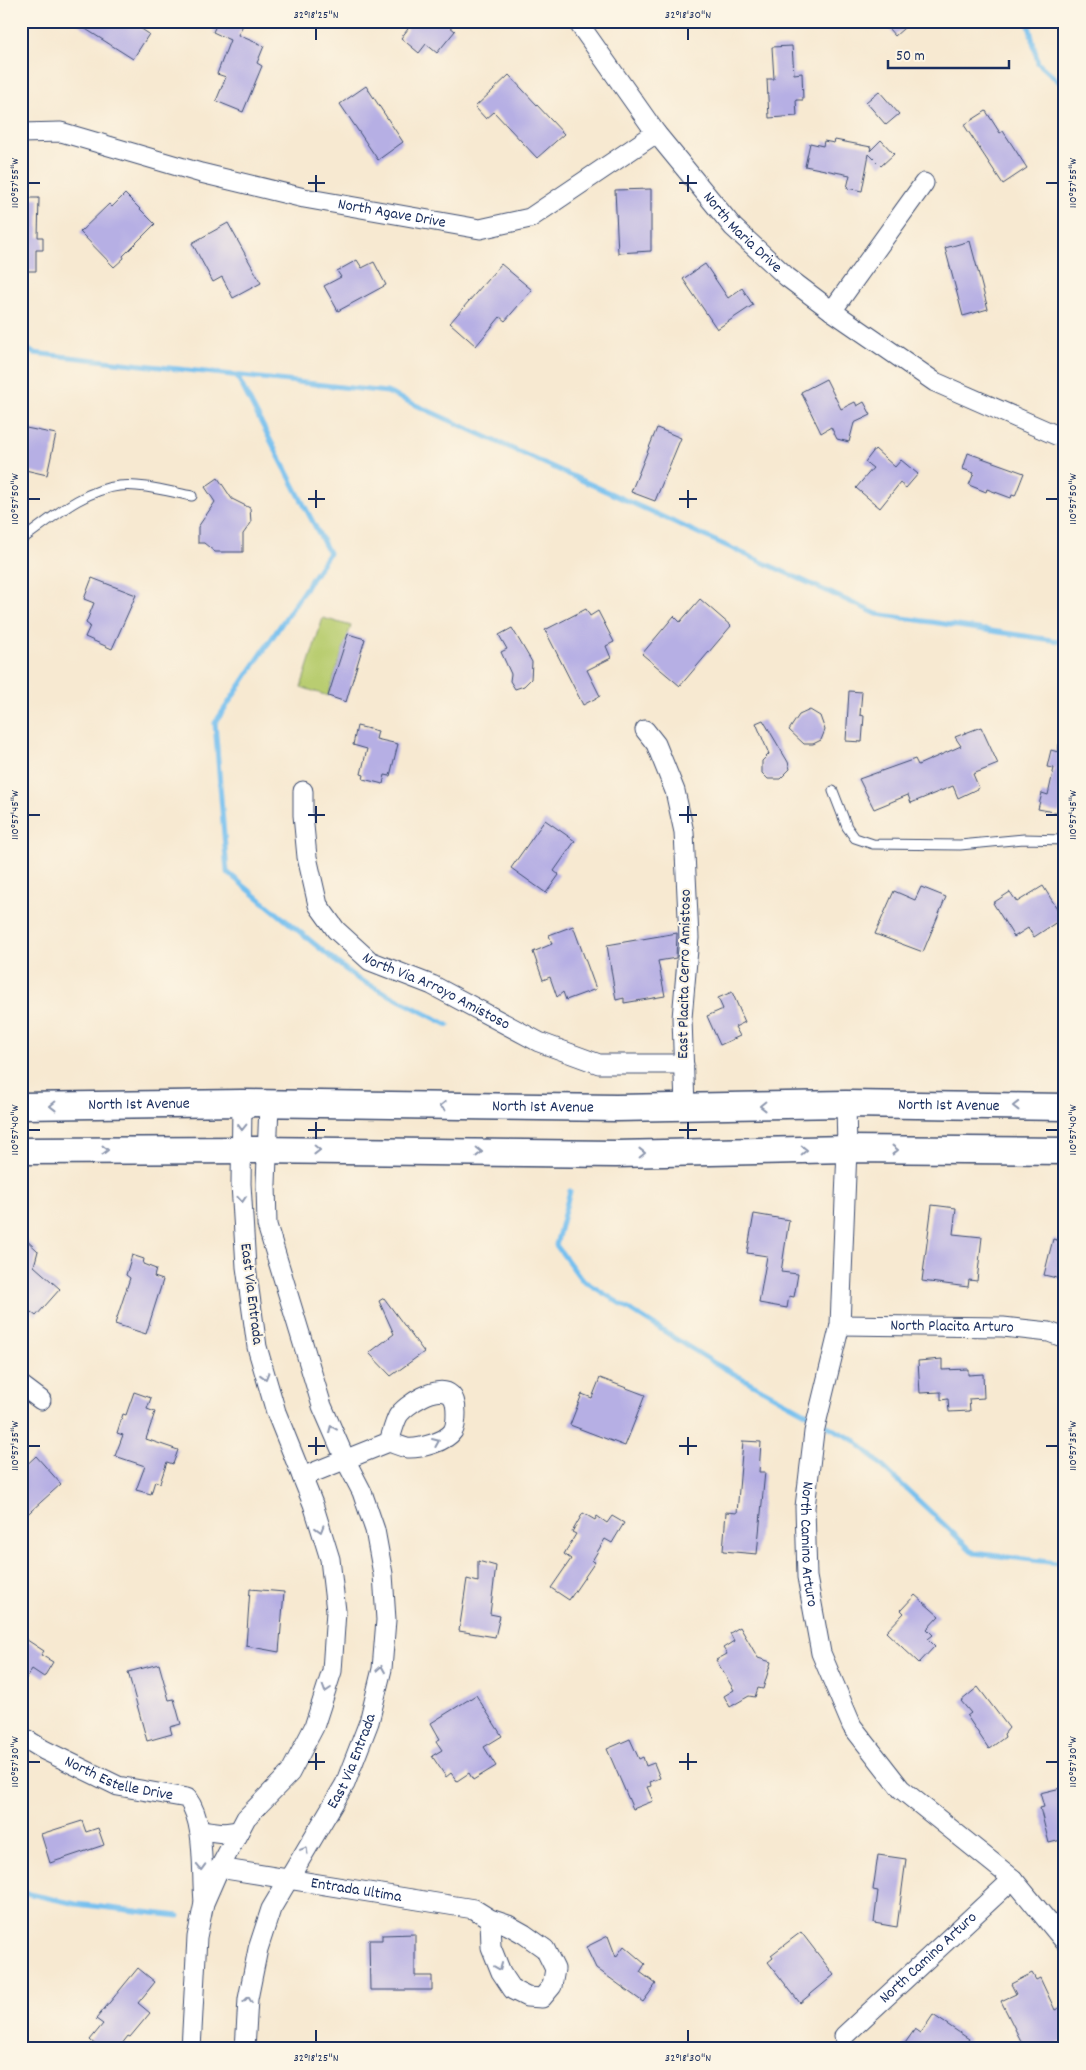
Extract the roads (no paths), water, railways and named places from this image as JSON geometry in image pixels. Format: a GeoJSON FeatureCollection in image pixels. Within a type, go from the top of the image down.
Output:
{"type":"FeatureCollection","features":[{"type":"Feature","properties":{"kind":"main road","name":"North 1st Avenue"},"geometry":{"type":"LineString","coordinates":[[21,1106],[242,1103],[616,1108],[846,1104],[1065,1107]]}},
{"type":"Feature","properties":{"kind":"main road"},"geometry":{"type":"LineString","coordinates":[[21,1151],[268,1150],[616,1154],[847,1150],[1065,1151]]}},
{"type":"Feature","properties":{"kind":"street","name":"North Maria Drive"},"geometry":{"type":"LineString","coordinates":[[577,21],[656,133],[733,227],[787,277],[832,311],[935,382],[1065,439]]}},
{"type":"Feature","properties":{"kind":"street","name":"North Agave Drive"},"geometry":{"type":"LineString","coordinates":[[21,133],[61,132],[201,173],[304,198],[480,229],[530,218],[656,133]]}},
{"type":"Feature","properties":{"kind":"street"},"geometry":{"type":"LineString","coordinates":[[832,311],[924,183]]}},
{"type":"Feature","properties":{"kind":"street","name":"East Placita Cerro Amistoso"},"geometry":{"type":"LineString","coordinates":[[646,730],[656,744],[675,791],[684,832],[688,938],[682,1018],[685,1107]]}},
{"type":"Feature","properties":{"kind":"street","name":"North Via Arroyo Amistoso"},"geometry":{"type":"LineString","coordinates":[[303,792],[303,815],[308,857],[318,905],[336,930],[370,962],[432,985],[539,1042],[599,1064],[684,1064]]}},
{"type":"Feature","properties":{"kind":"street","name":"East Via Entrada"},"geometry":{"type":"LineString","coordinates":[[191,2049],[198,1937],[204,1903],[219,1868],[246,1818],[290,1773],[314,1727],[332,1671],[336,1611],[330,1559],[302,1477],[276,1412],[257,1346],[246,1267],[241,1184],[242,1103]]}},
{"type":"Feature","properties":{"kind":"street","name":"East Via Entrada"},"geometry":{"type":"LineString","coordinates":[[245,2049],[248,2000],[258,1948],[271,1909],[345,1784],[369,1722],[382,1669],[386,1620],[381,1565],[372,1520],[362,1492],[322,1406],[267,1225],[269,1104]]}},
{"type":"Feature","properties":{"kind":"street","name":"North Camino Arturo"},"geometry":{"type":"LineString","coordinates":[[846,1104],[847,1150],[840,1325],[814,1432],[805,1507],[807,1577],[821,1653],[852,1726],[901,1789],[1013,1880],[1065,1942]]}},
{"type":"Feature","properties":{"kind":"street","name":"North Placita Arturo"},"geometry":{"type":"LineString","coordinates":[[840,1325],[1003,1327],[1049,1332],[1065,1338]]}},
{"type":"Feature","properties":{"kind":"street"},"geometry":{"type":"LineString","coordinates":[[21,1385],[42,1400]]}},
{"type":"Feature","properties":{"kind":"street"},"geometry":{"type":"LineString","coordinates":[[302,1477],[346,1461],[389,1442]]}},
{"type":"Feature","properties":{"kind":"street","name":"North Estelle Drive"},"geometry":{"type":"LineString","coordinates":[[21,1736],[44,1750],[118,1786],[187,1798],[192,1805],[200,1830],[204,1903]]}},
{"type":"Feature","properties":{"kind":"street"},"geometry":{"type":"LineString","coordinates":[[200,1830],[224,1833],[239,1831]]}},
{"type":"Feature","properties":{"kind":"street","name":"Entrada Ultima"},"geometry":{"type":"LineString","coordinates":[[219,1868],[474,1909],[490,1920]]}},
{"type":"Feature","properties":{"kind":"street","name":"North Camino Arturo"},"geometry":{"type":"LineString","coordinates":[[844,2036],[1013,1880]]}},
{"type":"Feature","properties":{"kind":"lane"},"geometry":{"type":"LineString","coordinates":[[21,540],[75,502],[120,485],[192,496]]}},
{"type":"Feature","properties":{"kind":"lane"},"geometry":{"type":"LineString","coordinates":[[833,791],[847,827],[855,838],[873,844],[952,845],[1024,840],[1065,840]]}},
{"type":"Feature","properties":{"kind":"waterway"},"geometry":{"type":"LineString","coordinates":[[1028,21],[1038,63],[1065,87]]}},
{"type":"Feature","properties":{"kind":"waterway"},"geometry":{"type":"LineString","coordinates":[[21,344],[33,353],[387,392],[877,614],[1065,642]]}},
{"type":"Feature","properties":{"kind":"waterway"},"geometry":{"type":"LineString","coordinates":[[237,376],[329,553],[215,723],[227,872],[356,978],[448,1025]]}},
{"type":"Feature","properties":{"kind":"waterway"},"geometry":{"type":"LineString","coordinates":[[570,1191],[556,1245],[581,1279],[716,1364],[813,1417]]}},
{"type":"Feature","properties":{"kind":"waterway"},"geometry":{"type":"LineString","coordinates":[[820,1422],[856,1441],[974,1553],[1065,1564]]}},
{"type":"Feature","properties":{"kind":"waterway"},"geometry":{"type":"LineString","coordinates":[[21,1892],[76,1904],[179,1916]]}}]}
